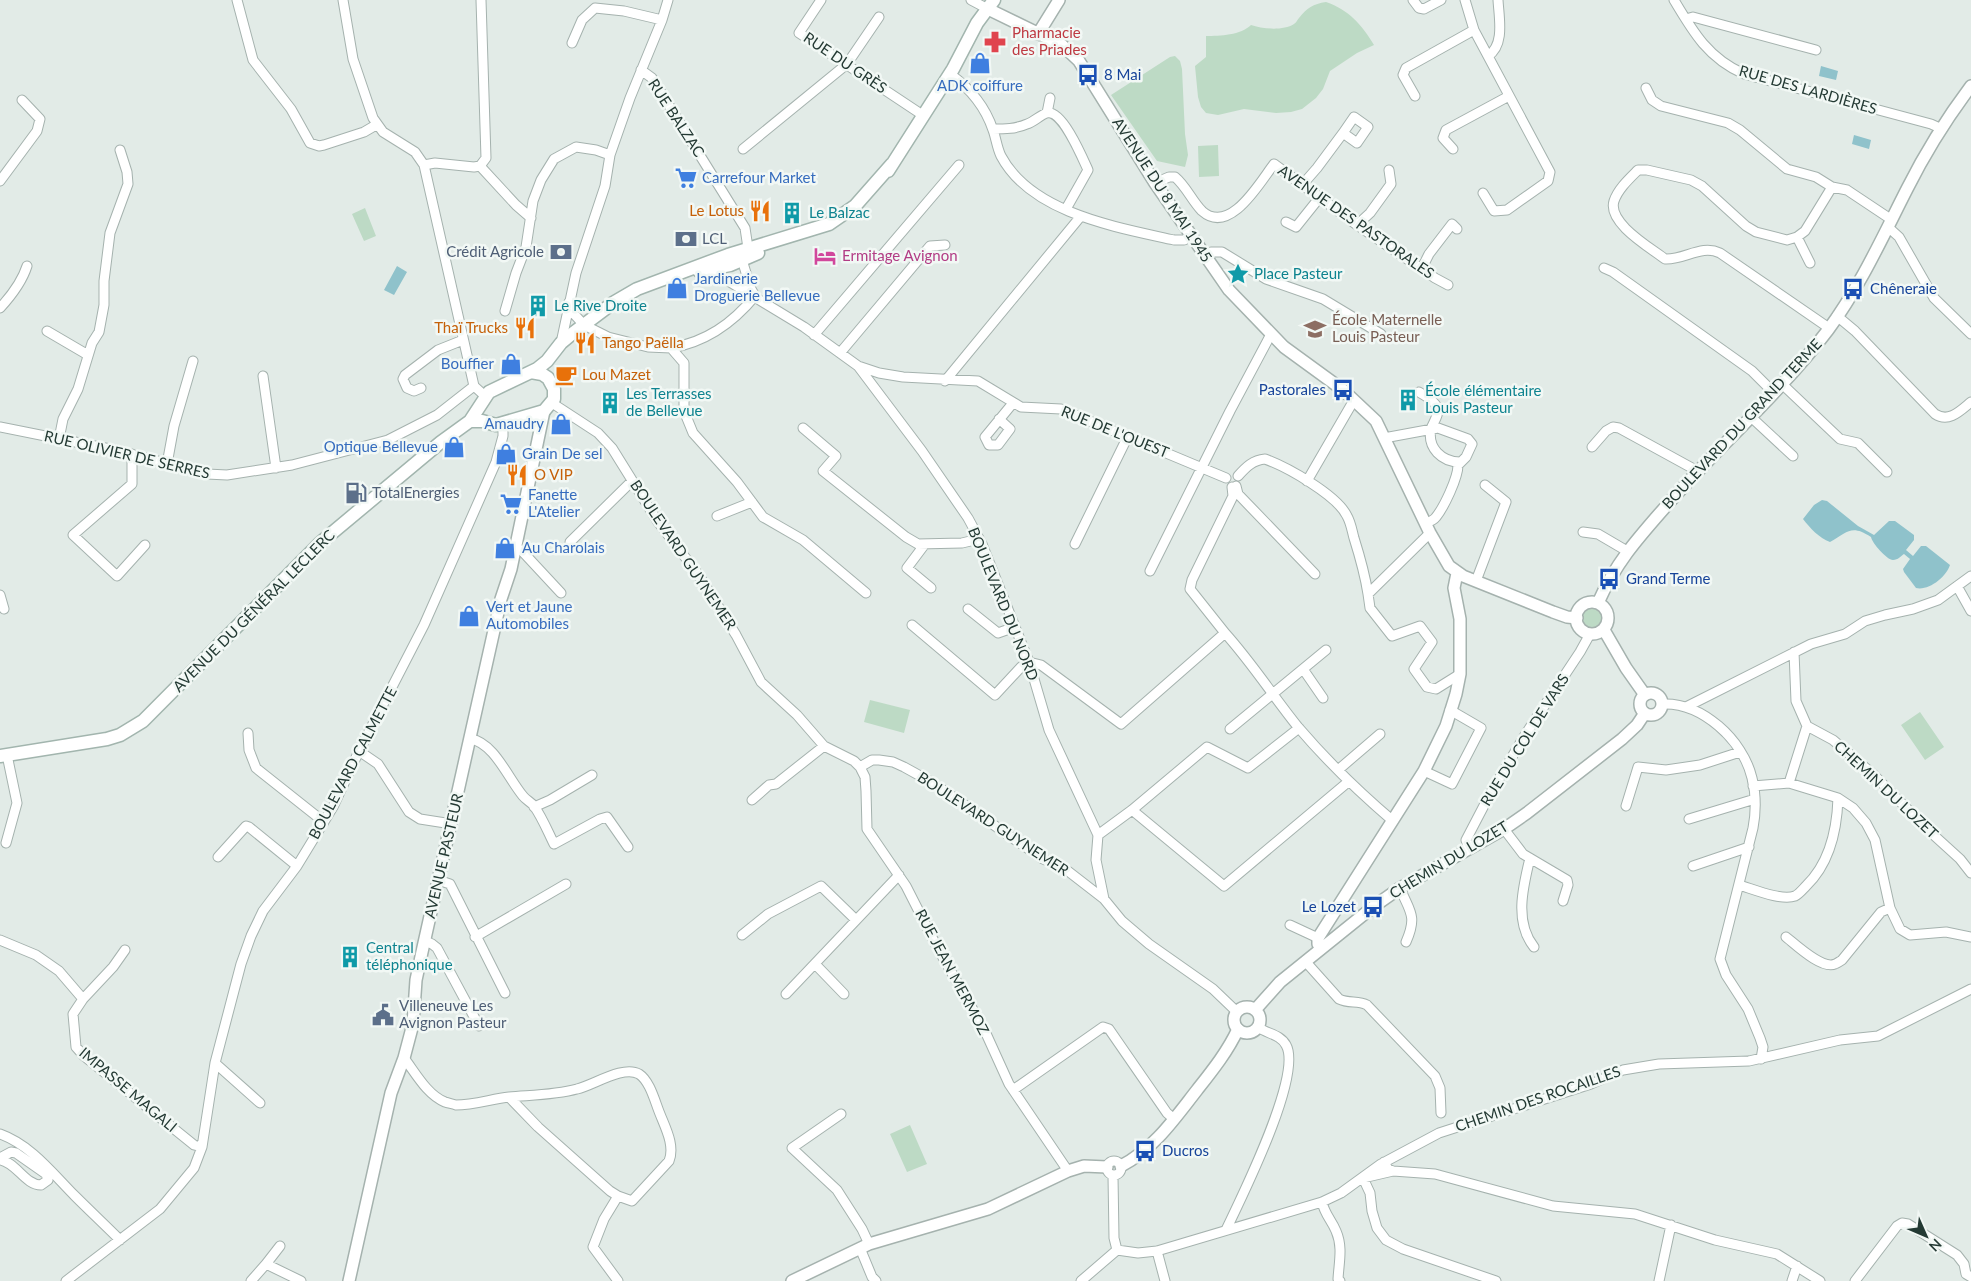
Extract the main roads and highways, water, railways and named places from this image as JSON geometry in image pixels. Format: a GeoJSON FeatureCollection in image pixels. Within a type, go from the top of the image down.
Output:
{"type":"FeatureCollection","features":[{"type":"Feature","properties":{"kind":"main road"},"geometry":{"type":"LineString","coordinates":[[488,422],[481,413],[482,402],[547,361],[561,343],[637,289],[684,272],[718,263],[730,265],[745,254],[824,233],[860,210],[878,189],[951,71],[962,62],[971,50],[992,7],[1003,0]]}},
{"type":"Feature","properties":{"kind":"main road"},"geometry":{"type":"LineString","coordinates":[[470,421],[488,422],[496,425],[503,424],[524,418],[548,407],[554,393],[548,378],[547,361]]}},
{"type":"Feature","properties":{"kind":"main road"},"geometry":{"type":"LineString","coordinates":[[531,372],[542,374],[548,378]]}},
{"type":"Feature","properties":{"kind":"main road","name":"AVENUE DU GÉNÉRAL LECLERC"},"geometry":{"type":"LineString","coordinates":[[4,756],[107,739],[120,735],[143,721],[320,543],[441,442],[470,421],[482,402]]}},
{"type":"Feature","properties":{"kind":"water"},"geometry":{"type":"Polygon","coordinates":[[[1821,66],[1838,71],[1836,80],[1819,76],[1821,66]]]}},
{"type":"Feature","properties":{"kind":"water"},"geometry":{"type":"Polygon","coordinates":[[[1854,135],[1871,140],[1869,149],[1852,144],[1854,135]]]}},
{"type":"Feature","properties":{"kind":"water"},"geometry":{"type":"Polygon","coordinates":[[[397,266],[407,272],[394,295],[384,290],[397,266]]]}},
{"type":"Feature","properties":{"kind":"water"},"geometry":{"type":"Polygon","coordinates":[[[1822,500],[1827,501],[1858,526],[1874,535],[1889,521],[1895,521],[1914,535],[1914,540],[1906,550],[1913,556],[1921,546],[1926,546],[1950,565],[1948,570],[1931,585],[1916,588],[1904,572],[1903,569],[1910,559],[1904,554],[1896,559],[1890,559],[1880,551],[1871,537],[1854,530],[1830,542],[1822,538],[1803,519],[1814,505],[1822,500]]]}},
{"type":"Feature","properties":{"kind":"place","name":"Pharmacie des Priades"},"geometry":{"type":"Point","coordinates":[995,42]}},
{"type":"Feature","properties":{"kind":"place","name":"ADK coiffure"},"geometry":{"type":"Point","coordinates":[980,63]}},
{"type":"Feature","properties":{"kind":"place","name":"8 Mai"},"geometry":{"type":"Point","coordinates":[1088,75]}},
{"type":"Feature","properties":{"kind":"place","name":"Carrefour Market"},"geometry":{"type":"Point","coordinates":[686,178]}},
{"type":"Feature","properties":{"kind":"place","name":"Le Lotus"},"geometry":{"type":"Point","coordinates":[760,211]}},
{"type":"Feature","properties":{"kind":"place","name":"Le Balzac"},"geometry":{"type":"Point","coordinates":[792,213]}},
{"type":"Feature","properties":{"kind":"place","name":"LCL"},"geometry":{"type":"Point","coordinates":[686,239]}},
{"type":"Feature","properties":{"kind":"place","name":"Crédit Agricole"},"geometry":{"type":"Point","coordinates":[561,252]}},
{"type":"Feature","properties":{"kind":"place","name":"Ermitage Avignon"},"geometry":{"type":"Point","coordinates":[825,256]}},
{"type":"Feature","properties":{"kind":"place","name":"Place Pasteur"},"geometry":{"type":"Point","coordinates":[1238,274]}},
{"type":"Feature","properties":{"kind":"place","name":"Jardinerie Droguerie Bellevue"},"geometry":{"type":"Point","coordinates":[677,288]}},
{"type":"Feature","properties":{"kind":"place","name":"Chêneraie"},"geometry":{"type":"Point","coordinates":[1853,289]}},
{"type":"Feature","properties":{"kind":"place","name":"Le Rive Droite"},"geometry":{"type":"Point","coordinates":[538,306]}},
{"type":"Feature","properties":{"kind":"place","name":"Thaï Trucks"},"geometry":{"type":"Point","coordinates":[525,328]}},
{"type":"Feature","properties":{"kind":"place","name":"École Maternelle Louis Pasteur"},"geometry":{"type":"Point","coordinates":[1315,329]}},
{"type":"Feature","properties":{"kind":"place","name":"Tango Paëlla"},"geometry":{"type":"Point","coordinates":[585,343]}},
{"type":"Feature","properties":{"kind":"place","name":"Bouffier"},"geometry":{"type":"Point","coordinates":[511,364]}},
{"type":"Feature","properties":{"kind":"place","name":"Lou Mazet"},"geometry":{"type":"Point","coordinates":[566,375]}},
{"type":"Feature","properties":{"kind":"place","name":"Pastorales"},"geometry":{"type":"Point","coordinates":[1343,390]}},
{"type":"Feature","properties":{"kind":"place","name":"École élémentaire Louis Pasteur"},"geometry":{"type":"Point","coordinates":[1408,400]}},
{"type":"Feature","properties":{"kind":"place","name":"Les Terrasses de Bellevue"},"geometry":{"type":"Point","coordinates":[610,403]}},
{"type":"Feature","properties":{"kind":"place","name":"Amaudry"},"geometry":{"type":"Point","coordinates":[561,424]}},
{"type":"Feature","properties":{"kind":"place","name":"Optique Bellevue"},"geometry":{"type":"Point","coordinates":[454,447]}},
{"type":"Feature","properties":{"kind":"place","name":"Grain De sel"},"geometry":{"type":"Point","coordinates":[506,454]}},
{"type":"Feature","properties":{"kind":"place","name":"O VIP"},"geometry":{"type":"Point","coordinates":[517,475]}},
{"type":"Feature","properties":{"kind":"place","name":"TotalEnergies"},"geometry":{"type":"Point","coordinates":[356,493]}},
{"type":"Feature","properties":{"kind":"place","name":"Fanette L'Atelier"},"geometry":{"type":"Point","coordinates":[511,504]}},
{"type":"Feature","properties":{"kind":"place","name":"Au Charolais"},"geometry":{"type":"Point","coordinates":[505,548]}},
{"type":"Feature","properties":{"kind":"place","name":"Grand Terme"},"geometry":{"type":"Point","coordinates":[1609,579]}},
{"type":"Feature","properties":{"kind":"place","name":"Vert et Jaune Automobiles"},"geometry":{"type":"Point","coordinates":[469,616]}},
{"type":"Feature","properties":{"kind":"place","name":"Le Lozet"},"geometry":{"type":"Point","coordinates":[1373,907]}},
{"type":"Feature","properties":{"kind":"place","name":"Central téléphonique"},"geometry":{"type":"Point","coordinates":[350,957]}},
{"type":"Feature","properties":{"kind":"place","name":"Villeneuve Les Avignon Pasteur"},"geometry":{"type":"Point","coordinates":[383,1015]}},
{"type":"Feature","properties":{"kind":"place","name":"Ducros"},"geometry":{"type":"Point","coordinates":[1145,1151]}}]}
